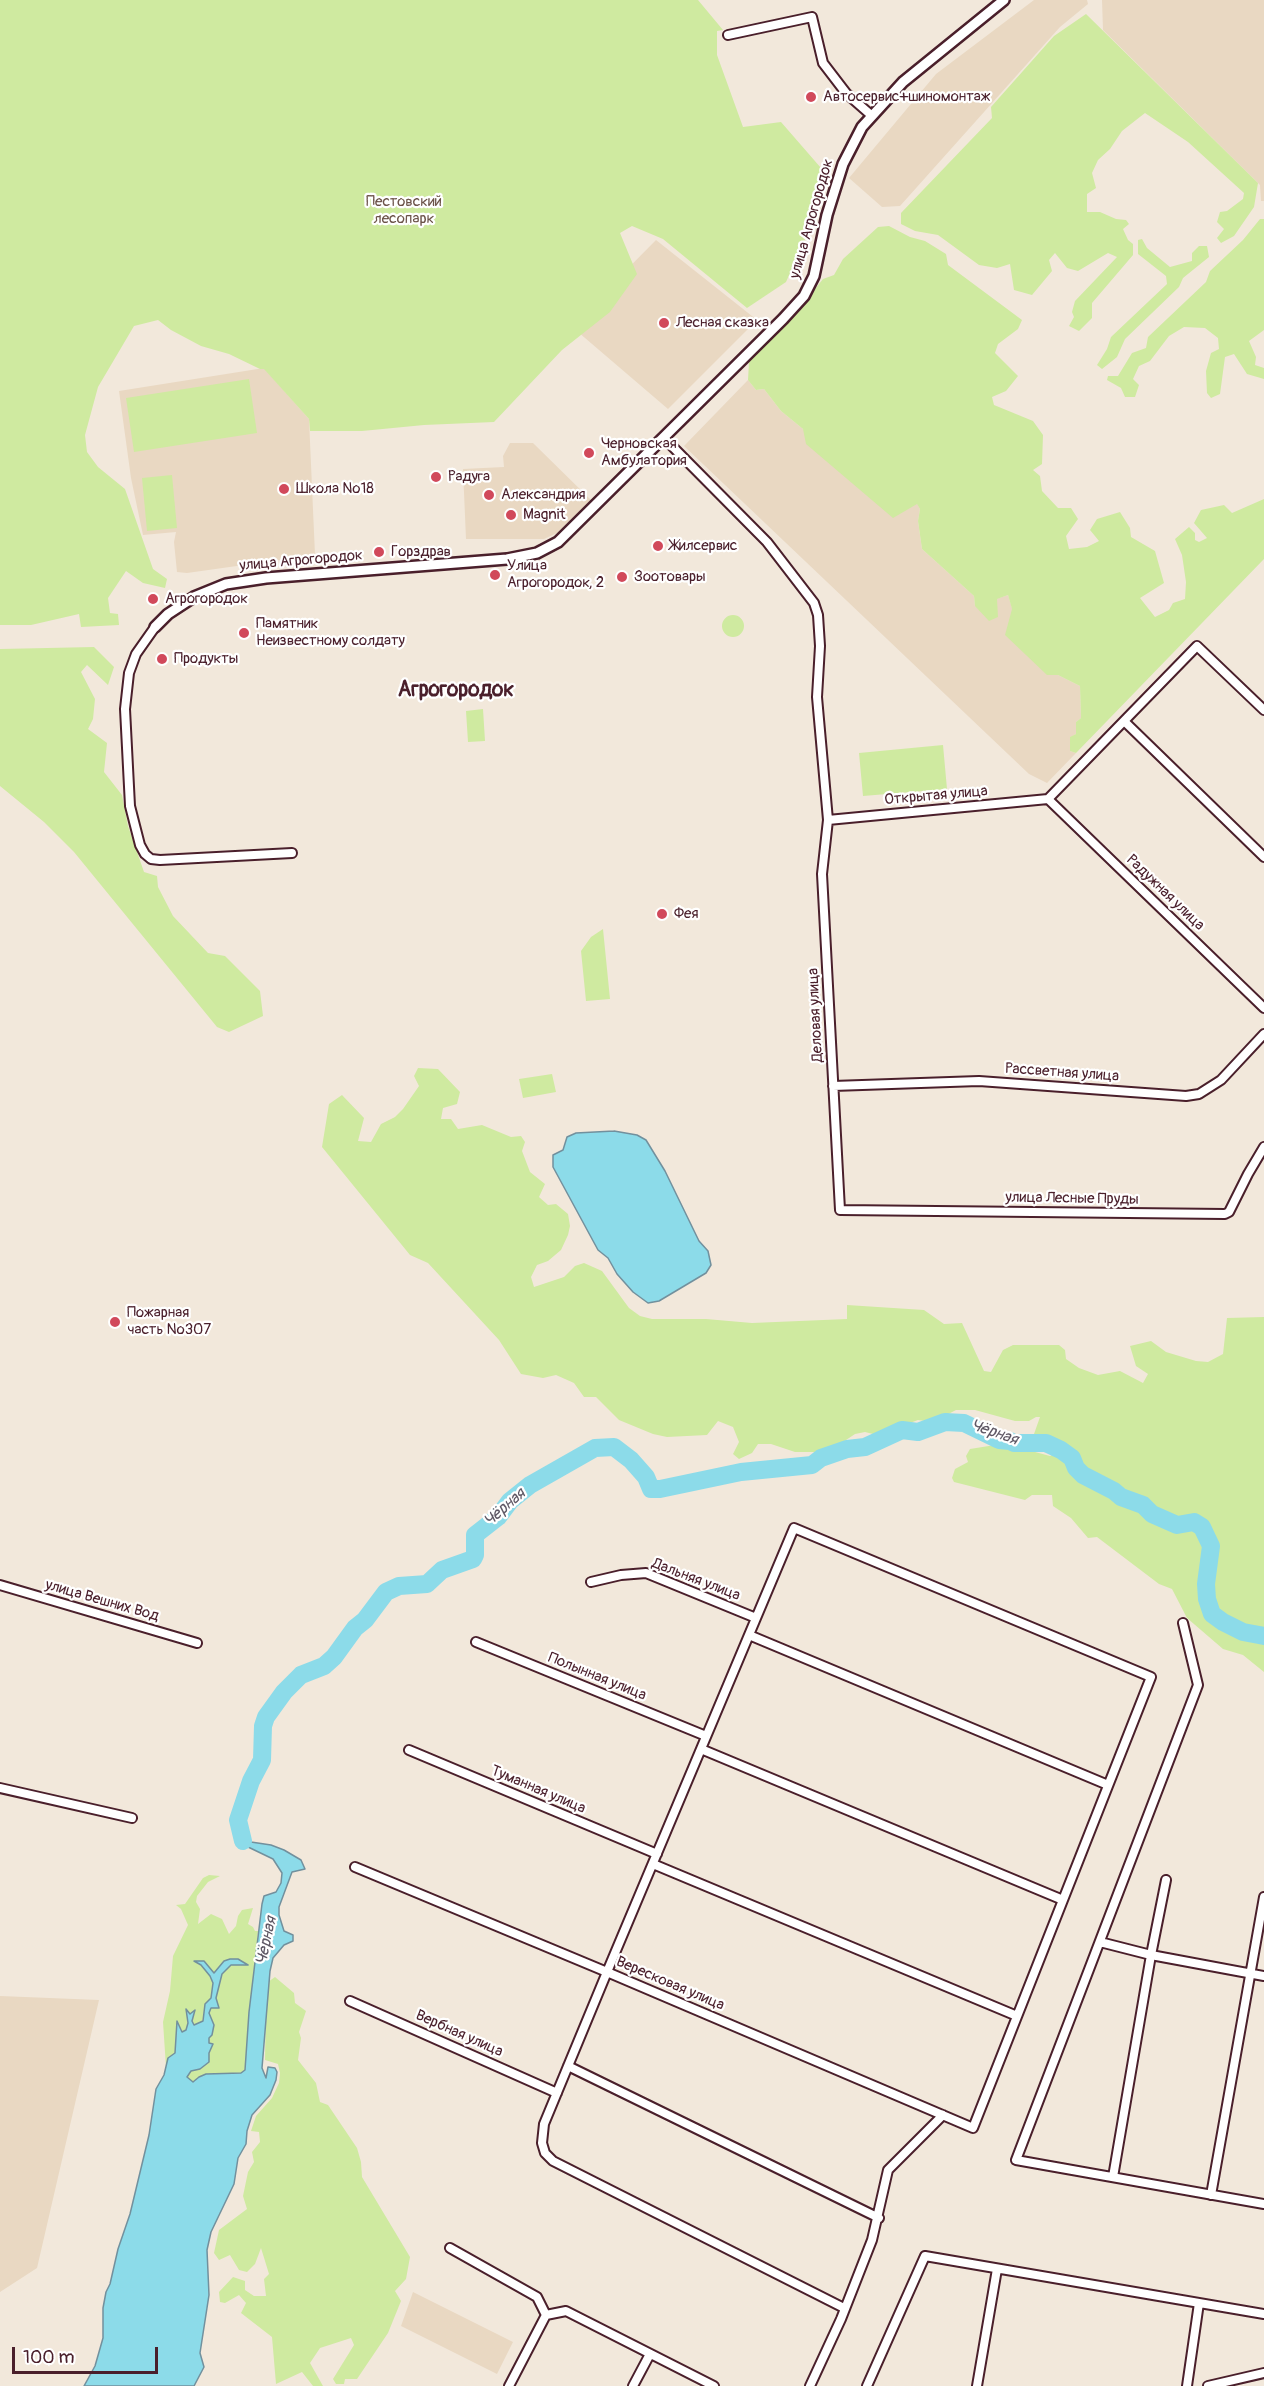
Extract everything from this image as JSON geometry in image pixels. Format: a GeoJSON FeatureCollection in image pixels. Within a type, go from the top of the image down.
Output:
{"type":"FeatureCollection","features":[{"type":"Feature","properties":{"kind":"street","name":"улица Агрогородок"},"geometry":{"type":"LineString","coordinates":[[292,853],[160,860],[152,859],[145,854],[140,845],[130,807],[125,709],[129,674],[136,654],[155,627],[168,614],[194,597],[230,583],[266,578],[507,559],[537,553],[567,534],[804,296],[814,276],[827,215],[843,164],[853,141],[871,115],[903,82],[1004,0]]}},
{"type":"Feature","properties":{"kind":"street"},"geometry":{"type":"LineString","coordinates":[[728,34],[812,17],[823,63],[846,93],[871,115]]}},
{"type":"Feature","properties":{"kind":"street","name":"Деловая улица"},"geometry":{"type":"LineString","coordinates":[[664,438],[767,542],[814,603],[818,615],[820,630],[817,697],[828,820],[822,874],[840,1210]]}},
{"type":"Feature","properties":{"kind":"street"},"geometry":{"type":"LineString","coordinates":[[1047,799],[1197,646],[1264,710]]}},
{"type":"Feature","properties":{"kind":"street"},"geometry":{"type":"LineString","coordinates":[[1124,721],[1264,857]]}},
{"type":"Feature","properties":{"kind":"street","name":"Открытая улица"},"geometry":{"type":"LineString","coordinates":[[828,820],[1047,799]]}},
{"type":"Feature","properties":{"kind":"street","name":"Радужная улица"},"geometry":{"type":"LineString","coordinates":[[1047,799],[1264,1008]]}},
{"type":"Feature","properties":{"kind":"street","name":"Рассветная улица"},"geometry":{"type":"LineString","coordinates":[[833,1086],[979,1081],[1186,1096],[1199,1094],[1221,1080],[1264,1034]]}},
{"type":"Feature","properties":{"kind":"street","name":"улица Лесные Пруды"},"geometry":{"type":"LineString","coordinates":[[840,1210],[1225,1214],[1229,1212],[1264,1147]]}},
{"type":"Feature","properties":{"kind":"street"},"geometry":{"type":"LineString","coordinates":[[653,1864],[1017,2016],[1151,1677],[794,1528],[607,1972],[542,2133],[545,2153],[553,2161],[844,2308]]}},
{"type":"Feature","properties":{"kind":"street","name":"Дальняя улица"},"geometry":{"type":"LineString","coordinates":[[591,1582],[621,1575],[646,1573],[756,1618]]}},
{"type":"Feature","properties":{"kind":"street","name":"улица Вешних Вод"},"geometry":{"type":"LineString","coordinates":[[0,1585],[197,1643]]}},
{"type":"Feature","properties":{"kind":"street"},"geometry":{"type":"LineString","coordinates":[[1183,1623],[1198,1685],[1016,2160],[1264,2204]]}},
{"type":"Feature","properties":{"kind":"street"},"geometry":{"type":"LineString","coordinates":[[749,1635],[1108,1785]]}},
{"type":"Feature","properties":{"kind":"street","name":"Полынная улица"},"geometry":{"type":"LineString","coordinates":[[476,1642],[706,1736]]}},
{"type":"Feature","properties":{"kind":"street"},"geometry":{"type":"LineString","coordinates":[[701,1749],[1063,1900]]}},
{"type":"Feature","properties":{"kind":"street","name":"Туманная улица"},"geometry":{"type":"LineString","coordinates":[[409,1750],[657,1854]]}},
{"type":"Feature","properties":{"kind":"street"},"geometry":{"type":"LineString","coordinates":[[0,1788],[132,1818]]}},
{"type":"Feature","properties":{"kind":"street","name":"Вересковая улица"},"geometry":{"type":"LineString","coordinates":[[355,1867],[973,2128],[1017,2016]]}},
{"type":"Feature","properties":{"kind":"street"},"geometry":{"type":"LineString","coordinates":[[1113,2177],[1150,1955],[1166,1880]]}},
{"type":"Feature","properties":{"kind":"street"},"geometry":{"type":"LineString","coordinates":[[1210,2195],[1264,1897]]}},
{"type":"Feature","properties":{"kind":"street"},"geometry":{"type":"LineString","coordinates":[[1100,1942],[1150,1955],[1264,1976]]}},
{"type":"Feature","properties":{"kind":"street","name":"Вербная улица"},"geometry":{"type":"LineString","coordinates":[[350,2001],[557,2093]]}},
{"type":"Feature","properties":{"kind":"street"},"geometry":{"type":"LineString","coordinates":[[568,2066],[879,2218]]}},
{"type":"Feature","properties":{"kind":"street"},"geometry":{"type":"LineString","coordinates":[[810,2386],[872,2240],[879,2218],[888,2170],[943,2115]]}},
{"type":"Feature","properties":{"kind":"street"},"geometry":{"type":"LineString","coordinates":[[450,2248],[537,2297],[546,2315]]}},
{"type":"Feature","properties":{"kind":"street"},"geometry":{"type":"LineString","coordinates":[[867,2386],[925,2256],[1264,2314]]}},
{"type":"Feature","properties":{"kind":"street"},"geometry":{"type":"LineString","coordinates":[[977,2386],[997,2269]]}},
{"type":"Feature","properties":{"kind":"street"},"geometry":{"type":"LineString","coordinates":[[1187,2386],[1199,2303]]}},
{"type":"Feature","properties":{"kind":"street"},"geometry":{"type":"LineString","coordinates":[[546,2315],[566,2311],[714,2386]]}},
{"type":"Feature","properties":{"kind":"street"},"geometry":{"type":"LineString","coordinates":[[509,2386],[546,2315]]}},
{"type":"Feature","properties":{"kind":"street"},"geometry":{"type":"LineString","coordinates":[[633,2386],[650,2354]]}},
{"type":"Feature","properties":{"kind":"street"},"geometry":{"type":"LineString","coordinates":[[1208,2386],[1264,2373]]}},
{"type":"Feature","properties":{"kind":"shaded area"},"geometry":{"type":"Polygon","coordinates":[[[1034,0],[1087,0],[1088,4],[1060,27],[900,206],[882,207],[849,178],[936,74],[1034,0]]]}},
{"type":"Feature","properties":{"kind":"shaded area"},"geometry":{"type":"Polygon","coordinates":[[[1102,0],[1264,0],[1264,201],[1261,201],[1260,185],[1103,30],[1102,0]]]}},
{"type":"Feature","properties":{"kind":"shaded area","name":"Лесная сказка"},"geometry":{"type":"Polygon","coordinates":[[[656,240],[757,320],[668,409],[571,326],[656,240]]]}},
{"type":"Feature","properties":{"kind":"shaded area"},"geometry":{"type":"Polygon","coordinates":[[[264,368],[309,419],[315,555],[187,573],[177,572],[174,542],[176,532],[143,535],[131,478],[119,391],[264,368]]]}},
{"type":"Feature","properties":{"kind":"shaded area"},"geometry":{"type":"Polygon","coordinates":[[[748,380],[756,390],[764,389],[781,411],[803,429],[917,503],[920,509],[918,521],[922,549],[974,596],[975,606],[1008,595],[1012,608],[1058,675],[1080,686],[1081,718],[1076,722],[1076,734],[1070,738],[1070,751],[1076,753],[1047,783],[1029,774],[684,446],[748,380]]]}},
{"type":"Feature","properties":{"kind":"shaded area"},"geometry":{"type":"Polygon","coordinates":[[[510,443],[533,443],[591,500],[557,533],[544,539],[466,539],[463,469],[504,467],[503,456],[510,443]]]}},
{"type":"Feature","properties":{"kind":"shaded area"},"geometry":{"type":"Polygon","coordinates":[[[0,1996],[99,2000],[37,2268],[0,2292],[0,1996]]]}},
{"type":"Feature","properties":{"kind":"shaded area"},"geometry":{"type":"Polygon","coordinates":[[[413,2292],[513,2342],[497,2374],[401,2326],[413,2292]]]}},
{"type":"Feature","properties":{"kind":"green space","name":"Пестовский лесопарк"},"geometry":{"type":"Polygon","coordinates":[[[0,0],[698,0],[723,30],[717,31],[717,55],[743,127],[781,122],[821,168],[814,219],[786,282],[747,308],[663,239],[632,226],[620,233],[637,274],[610,312],[562,350],[494,422],[362,431],[310,431],[309,419],[264,369],[229,354],[201,346],[171,330],[158,320],[134,326],[98,387],[85,435],[87,452],[98,467],[125,489],[153,569],[167,579],[165,588],[143,583],[126,571],[108,598],[110,613],[118,614],[119,625],[81,627],[79,614],[31,625],[0,625],[0,0]]]}},
{"type":"Feature","properties":{"kind":"green space"},"geometry":{"type":"Polygon","coordinates":[[[1086,14],[1258,183],[1254,207],[1234,236],[1221,243],[1217,238],[1224,229],[1217,222],[1220,212],[1227,211],[1243,199],[1244,193],[1188,142],[1145,113],[1122,131],[1110,149],[1098,160],[1092,173],[1096,188],[1087,194],[1087,212],[1100,212],[1116,219],[1126,220],[1129,224],[1123,229],[1128,240],[1133,244],[1133,255],[1092,303],[1092,318],[1079,331],[1069,326],[1074,317],[1072,312],[1075,301],[1117,257],[1108,253],[1078,271],[1067,268],[1055,253],[1049,260],[1052,271],[1032,295],[1014,290],[1010,264],[997,268],[979,265],[938,235],[915,231],[901,224],[901,213],[992,118],[991,107],[1054,36],[1086,14]]]}},
{"type":"Feature","properties":{"kind":"green space"},"geometry":{"type":"Polygon","coordinates":[[[1260,219],[1264,219],[1264,330],[1249,341],[1256,357],[1255,365],[1264,368],[1264,379],[1247,374],[1234,354],[1225,357],[1220,394],[1211,398],[1207,393],[1206,371],[1211,353],[1219,349],[1218,338],[1205,328],[1184,327],[1169,336],[1150,361],[1139,366],[1133,379],[1139,385],[1135,397],[1125,397],[1121,388],[1107,380],[1108,376],[1118,376],[1132,353],[1146,348],[1148,337],[1206,282],[1210,271],[1243,240],[1260,219]]]}},
{"type":"Feature","properties":{"kind":"green space"},"geometry":{"type":"Polygon","coordinates":[[[889,226],[910,237],[925,241],[946,254],[948,265],[1022,320],[1018,329],[998,344],[995,353],[1018,376],[1006,391],[992,397],[994,405],[1033,421],[1043,435],[1042,464],[1033,470],[1040,476],[1042,491],[1058,508],[1071,508],[1078,519],[1066,536],[1069,549],[1087,547],[1099,541],[1090,530],[1097,519],[1120,512],[1130,528],[1131,537],[1155,551],[1164,583],[1140,598],[1155,617],[1169,610],[1173,603],[1185,599],[1186,582],[1182,555],[1175,539],[1189,527],[1195,533],[1195,540],[1199,542],[1207,538],[1194,523],[1201,510],[1224,505],[1232,513],[1264,499],[1264,559],[1076,753],[1070,751],[1070,737],[1076,734],[1076,722],[1081,718],[1080,686],[1058,675],[1047,675],[1005,635],[1012,609],[1008,595],[997,599],[998,617],[989,621],[975,606],[974,596],[922,549],[918,521],[920,509],[917,504],[893,518],[806,444],[803,429],[781,411],[764,389],[756,390],[748,380],[749,362],[800,308],[823,279],[834,275],[843,259],[878,227],[889,226]]]}},
{"type":"Feature","properties":{"kind":"green space"},"geometry":{"type":"Polygon","coordinates":[[[1142,239],[1147,248],[1170,267],[1192,261],[1192,253],[1199,246],[1207,246],[1209,257],[1183,278],[1179,287],[1125,339],[1117,357],[1102,369],[1097,365],[1111,337],[1167,284],[1166,276],[1138,254],[1138,240],[1142,239]]]}},
{"type":"Feature","properties":{"kind":"green space"},"geometry":{"type":"Polygon","coordinates":[[[249,379],[257,433],[134,452],[126,398],[249,379]]]}},
{"type":"Feature","properties":{"kind":"green space"},"geometry":{"type":"Polygon","coordinates":[[[172,475],[177,528],[147,531],[142,478],[172,475]]]}},
{"type":"Feature","properties":{"kind":"green space"},"geometry":{"type":"Polygon","coordinates":[[[733,615],[741,618],[744,626],[741,634],[733,637],[725,634],[722,626],[725,618],[733,615]]]}},
{"type":"Feature","properties":{"kind":"green space"},"geometry":{"type":"Polygon","coordinates":[[[94,647],[114,667],[108,685],[87,665],[81,672],[95,699],[93,719],[88,729],[107,743],[104,772],[122,795],[128,826],[144,872],[157,876],[158,887],[173,916],[208,953],[225,956],[260,991],[263,1016],[229,1032],[217,1027],[74,852],[44,822],[0,786],[0,649],[94,647]]]}},
{"type":"Feature","properties":{"kind":"green space"},"geometry":{"type":"Polygon","coordinates":[[[483,709],[485,741],[468,742],[466,711],[483,709]]]}},
{"type":"Feature","properties":{"kind":"green space"},"geometry":{"type":"Polygon","coordinates":[[[943,745],[947,789],[863,796],[859,753],[943,745]]]}},
{"type":"Feature","properties":{"kind":"green space"},"geometry":{"type":"Polygon","coordinates":[[[603,929],[610,999],[586,1001],[581,951],[591,937],[603,929]]]}},
{"type":"Feature","properties":{"kind":"green space"},"geometry":{"type":"Polygon","coordinates":[[[418,1068],[438,1069],[460,1092],[457,1104],[443,1108],[441,1119],[451,1119],[458,1129],[482,1125],[511,1137],[521,1136],[525,1142],[522,1151],[530,1172],[545,1184],[539,1197],[548,1205],[556,1204],[568,1214],[570,1226],[568,1235],[561,1250],[548,1261],[537,1265],[531,1277],[534,1287],[564,1277],[575,1266],[584,1263],[602,1271],[629,1308],[640,1316],[652,1319],[706,1319],[752,1323],[847,1319],[847,1305],[924,1310],[944,1324],[962,1323],[984,1371],[991,1372],[1003,1350],[1013,1345],[1059,1345],[1065,1350],[1066,1359],[1079,1368],[1098,1375],[1120,1371],[1143,1383],[1148,1374],[1136,1366],[1130,1346],[1151,1341],[1166,1352],[1196,1361],[1208,1362],[1223,1354],[1227,1318],[1264,1317],[1264,1672],[1243,1655],[1223,1649],[1187,1618],[1172,1589],[1159,1584],[1097,1537],[1088,1538],[1071,1518],[1053,1506],[1052,1495],[1032,1495],[1025,1500],[954,1482],[952,1478],[955,1469],[968,1462],[966,1456],[970,1449],[1009,1445],[1050,1456],[1061,1450],[1062,1443],[1050,1438],[1037,1437],[1034,1434],[1040,1417],[1029,1421],[1015,1421],[975,1410],[956,1410],[933,1422],[918,1420],[877,1435],[865,1432],[855,1434],[834,1448],[815,1452],[795,1452],[771,1444],[758,1444],[752,1453],[739,1459],[733,1454],[739,1442],[733,1427],[718,1421],[707,1435],[667,1437],[653,1434],[619,1420],[596,1397],[584,1397],[574,1383],[556,1375],[543,1378],[521,1374],[499,1340],[428,1263],[410,1255],[322,1147],[329,1104],[342,1095],[364,1118],[358,1141],[371,1142],[381,1124],[395,1117],[403,1109],[419,1086],[414,1076],[418,1068]]]}},
{"type":"Feature","properties":{"kind":"green space"},"geometry":{"type":"Polygon","coordinates":[[[552,1074],[556,1092],[523,1098],[519,1079],[552,1074]]]}},
{"type":"Feature","properties":{"kind":"green space"},"geometry":{"type":"Polygon","coordinates":[[[209,1875],[220,1876],[208,1882],[197,1896],[196,1902],[200,1909],[198,1924],[211,1914],[222,1919],[229,1934],[236,1926],[242,1910],[253,1908],[248,1924],[258,1931],[245,2070],[241,2073],[206,2074],[193,2083],[187,2077],[191,2071],[200,2069],[209,2062],[209,2053],[213,2044],[209,2043],[209,2013],[211,2008],[218,2008],[216,1998],[222,1974],[231,1965],[246,1965],[238,1959],[230,1959],[224,1961],[214,1974],[204,1962],[196,1962],[210,1976],[213,1983],[211,1998],[205,2005],[203,2021],[194,2025],[192,2021],[194,2011],[190,2015],[187,2010],[186,2030],[183,2032],[177,2023],[175,2053],[168,2058],[166,2067],[163,2022],[170,1991],[173,1956],[188,1925],[181,1909],[176,1905],[185,1904],[203,1878],[209,1875]]]}},
{"type":"Feature","properties":{"kind":"green space"},"geometry":{"type":"Polygon","coordinates":[[[275,1977],[294,1993],[295,2003],[306,2011],[299,2032],[301,2038],[298,2060],[316,2083],[320,2102],[328,2105],[357,2148],[362,2177],[410,2257],[406,2279],[395,2291],[401,2301],[388,2333],[357,2379],[345,2379],[344,2384],[336,2384],[333,2379],[354,2345],[351,2338],[320,2348],[310,2363],[323,2386],[313,2386],[302,2372],[276,2384],[272,2337],[241,2313],[246,2303],[239,2295],[225,2303],[220,2302],[219,2292],[233,2277],[245,2281],[245,2290],[254,2296],[266,2296],[264,2279],[269,2274],[261,2248],[255,2264],[247,2272],[239,2270],[230,2255],[219,2260],[214,2253],[219,2230],[247,2209],[243,2196],[248,2172],[254,2162],[252,2152],[260,2142],[259,2132],[251,2131],[256,2116],[272,2098],[279,2083],[278,2064],[265,2060],[268,1982],[275,1977]]]}},
{"type":"Feature","properties":{"kind":"water"},"geometry":{"type":"Polygon","coordinates":[[[614,1131],[637,1135],[646,1140],[665,1171],[699,1241],[708,1251],[711,1265],[706,1273],[659,1301],[648,1303],[633,1292],[617,1274],[608,1258],[598,1250],[553,1167],[553,1155],[563,1150],[567,1137],[576,1133],[614,1131]]]}},
{"type":"Feature","properties":{"kind":"water"},"geometry":{"type":"Polygon","coordinates":[[[238,1820],[246,1838],[251,1842],[284,1850],[301,1860],[305,1869],[292,1872],[279,1907],[284,1931],[293,1935],[293,1941],[284,1945],[273,1958],[270,1971],[262,2068],[266,2078],[268,2067],[275,2068],[276,2080],[270,2095],[252,2115],[246,2144],[238,2158],[234,2184],[211,2232],[207,2250],[209,2295],[200,2353],[204,2367],[194,2386],[84,2386],[95,2366],[103,2338],[103,2308],[106,2292],[130,2214],[149,2135],[156,2089],[164,2075],[168,2058],[175,2053],[177,2021],[182,2032],[186,2030],[188,2023],[186,2009],[190,2014],[195,2010],[192,2021],[194,2025],[203,2021],[205,2004],[211,1998],[213,1983],[210,1976],[201,1965],[194,1961],[204,1961],[214,1973],[224,1961],[230,1959],[238,1959],[248,1965],[231,1965],[222,1974],[216,1998],[219,2008],[211,2008],[209,2013],[214,2025],[209,2038],[209,2043],[213,2044],[209,2053],[209,2062],[200,2069],[191,2071],[187,2077],[193,2082],[206,2074],[241,2073],[245,2070],[249,2012],[262,1904],[264,1896],[276,1892],[281,1883],[282,1873],[273,1859],[246,1846],[242,1847],[236,1833],[238,1820]]]}},
{"type":"Feature","properties":{"kind":"waterway","name":"Чёрная"},"geometry":{"type":"LineString","coordinates":[[243,1841],[238,1820],[251,1781],[262,1760],[263,1726],[266,1717],[284,1692],[301,1675],[324,1666],[334,1657],[386,1592],[399,1586],[427,1584],[442,1570],[473,1559],[475,1535],[498,1517],[510,1501],[530,1485],[595,1448],[614,1447],[631,1460],[646,1477],[651,1489],[660,1489],[741,1472],[812,1465],[821,1458],[847,1449],[865,1447],[902,1430],[918,1432],[945,1422],[964,1423],[999,1440],[1014,1443],[1046,1443],[1072,1458],[1076,1468],[1083,1475],[1121,1497],[1143,1505],[1152,1514],[1177,1525],[1194,1522],[1202,1527],[1211,1546],[1206,1584],[1207,1599],[1212,1614],[1243,1632],[1264,1636]]}},
{"type":"Feature","properties":{"kind":"place","name":"Автосервис+шиномонтаж"},"geometry":{"type":"Point","coordinates":[811,97]}},
{"type":"Feature","properties":{"kind":"place","name":"Лесная сказка"},"geometry":{"type":"Point","coordinates":[664,323]}},
{"type":"Feature","properties":{"kind":"place","name":"Черновская Амбулатория"},"geometry":{"type":"Point","coordinates":[589,453]}},
{"type":"Feature","properties":{"kind":"place","name":"Радуга"},"geometry":{"type":"Point","coordinates":[436,477]}},
{"type":"Feature","properties":{"kind":"place","name":"Школа №18"},"geometry":{"type":"Point","coordinates":[284,489]}},
{"type":"Feature","properties":{"kind":"place","name":"Александрия"},"geometry":{"type":"Point","coordinates":[489,495]}},
{"type":"Feature","properties":{"kind":"place","name":"Magnit"},"geometry":{"type":"Point","coordinates":[511,515]}},
{"type":"Feature","properties":{"kind":"place","name":"Жилсервис"},"geometry":{"type":"Point","coordinates":[658,546]}},
{"type":"Feature","properties":{"kind":"place","name":"Горздрав"},"geometry":{"type":"Point","coordinates":[379,552]}},
{"type":"Feature","properties":{"kind":"place","name":"Улица Агрогородок, 2"},"geometry":{"type":"Point","coordinates":[495,575]}},
{"type":"Feature","properties":{"kind":"place","name":"Зоотовары"},"geometry":{"type":"Point","coordinates":[622,577]}},
{"type":"Feature","properties":{"kind":"place","name":"Агрогородок"},"geometry":{"type":"Point","coordinates":[153,599]}},
{"type":"Feature","properties":{"kind":"place","name":"Памятник Неизвестному солдату"},"geometry":{"type":"Point","coordinates":[244,633]}},
{"type":"Feature","properties":{"kind":"place","name":"Продукты"},"geometry":{"type":"Point","coordinates":[162,659]}},
{"type":"Feature","properties":{"kind":"place","name":"Фея"},"geometry":{"type":"Point","coordinates":[662,914]}},
{"type":"Feature","properties":{"kind":"place","name":"Пожарная часть №307"},"geometry":{"type":"Point","coordinates":[115,1322]}},
{"type":"Feature","properties":{"kind":"district","name":"Агрогородок"},"geometry":{"type":"Point","coordinates":[456,691]}}]}
